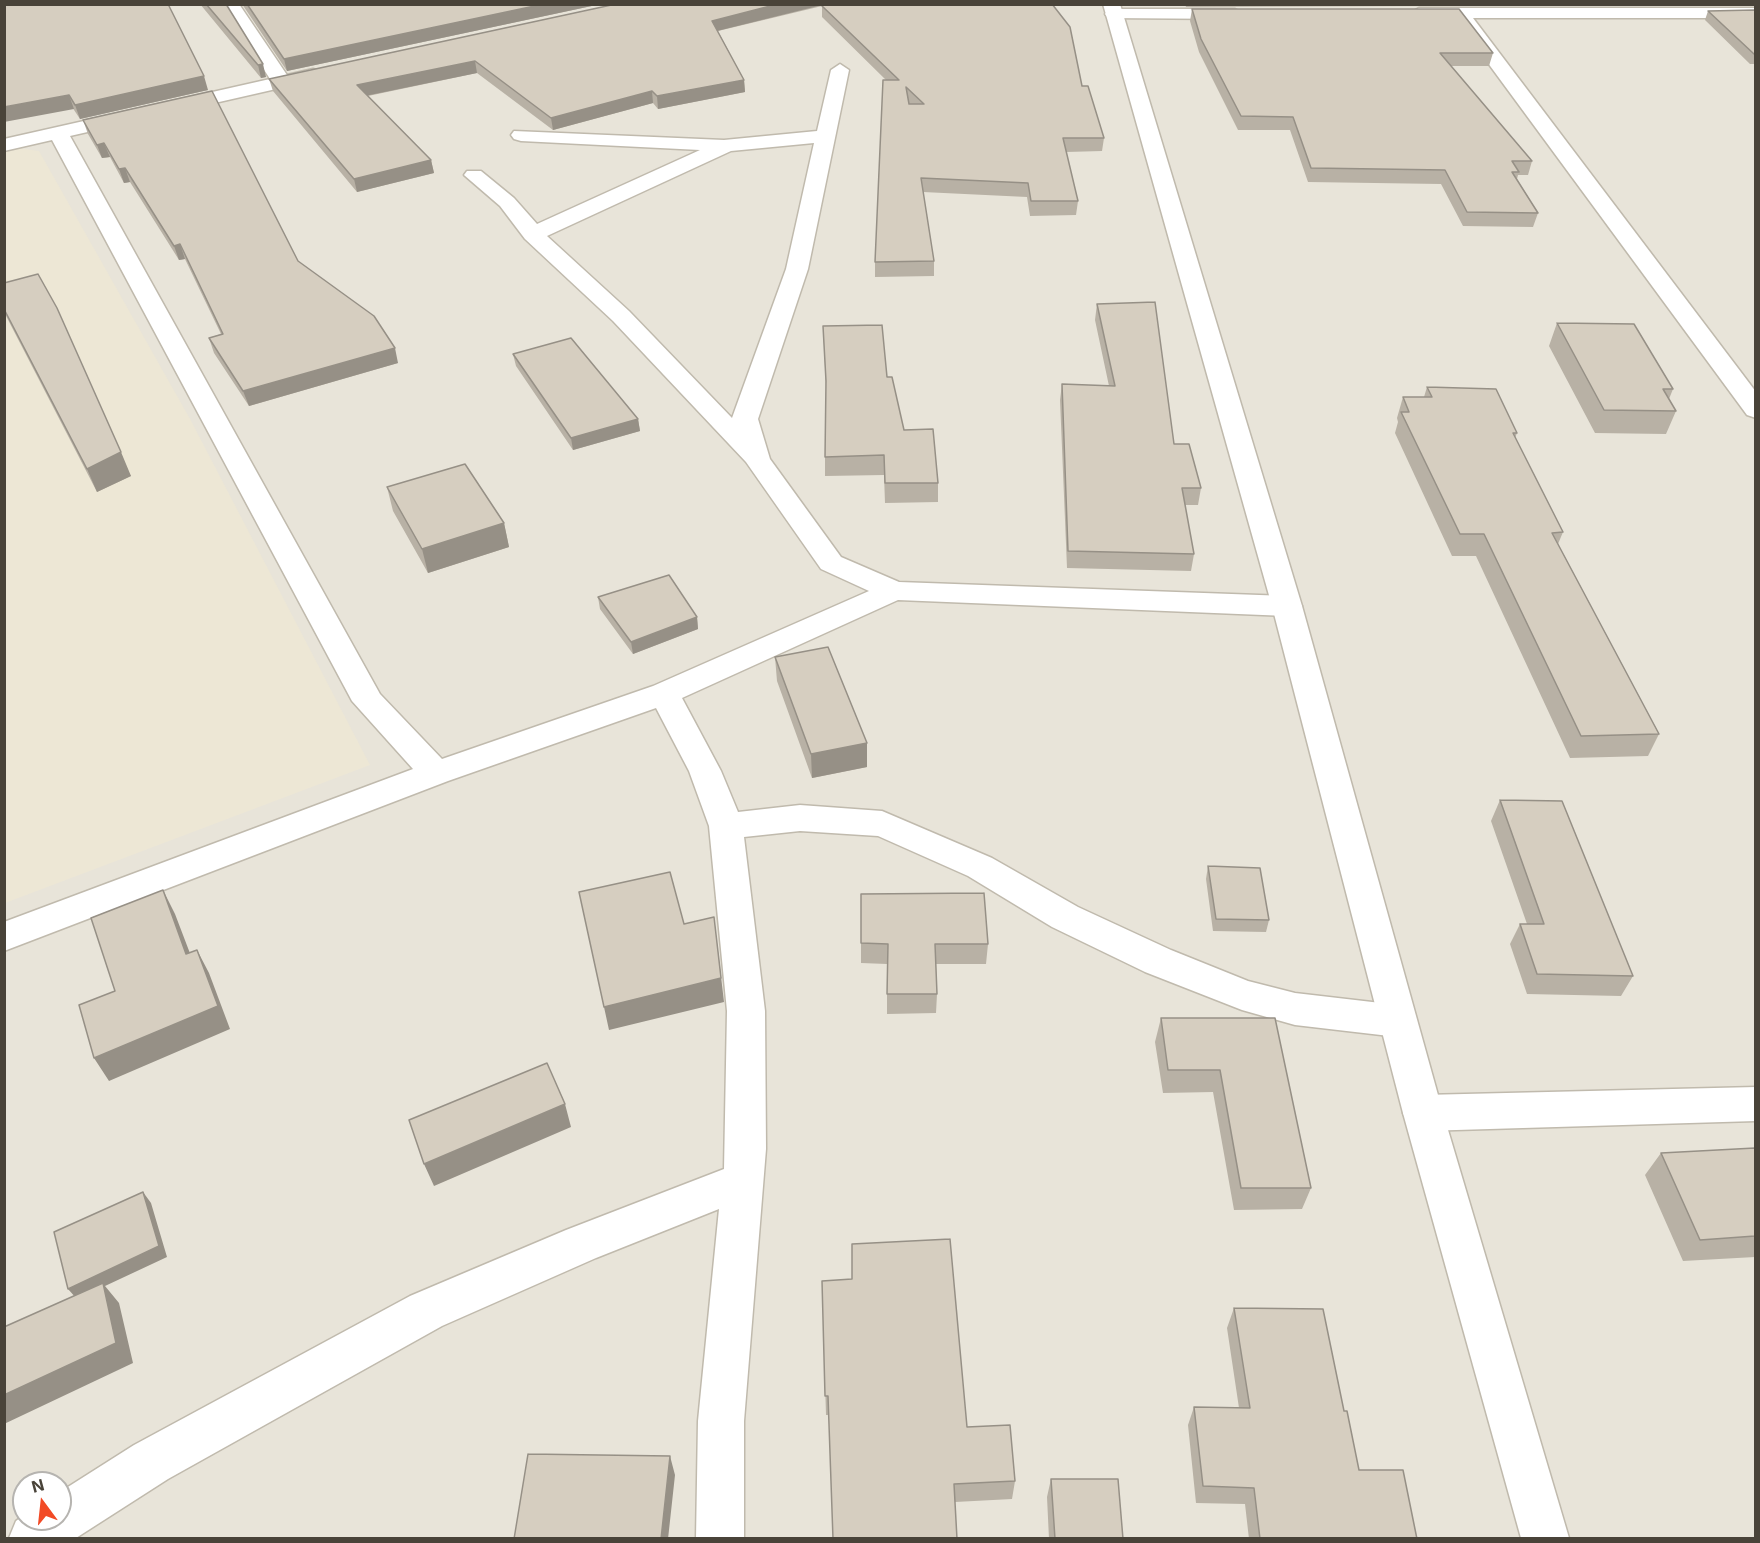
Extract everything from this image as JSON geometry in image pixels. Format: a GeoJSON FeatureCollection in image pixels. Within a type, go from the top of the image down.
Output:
{"type":"FeatureCollection","features":[{"type":"Feature","properties":{"kind":"street"},"geometry":{"type":"LineString","coordinates":[[230,4],[281,81]]}},
{"type":"Feature","properties":{"kind":"street"},"geometry":{"type":"LineString","coordinates":[[1257,14],[1112,9],[1287,606],[1423,1113],[1545,1539]]}},
{"type":"Feature","properties":{"kind":"street"},"geometry":{"type":"LineString","coordinates":[[1457,9],[1755,410]]}},
{"type":"Feature","properties":{"kind":"street"},"geometry":{"type":"LineString","coordinates":[[1401,13],[1457,9],[1755,13]]}},
{"type":"Feature","properties":{"kind":"street"},"geometry":{"type":"LineString","coordinates":[[757,459],[745,419],[797,269],[840,70]]}},
{"type":"Feature","properties":{"kind":"street"},"geometry":{"type":"LineString","coordinates":[[4,145],[328,71]]}},
{"type":"Feature","properties":{"kind":"street"},"geometry":{"type":"LineString","coordinates":[[58,133],[368,701],[435,773]]}},
{"type":"Feature","properties":{"kind":"street"},"geometry":{"type":"LineString","coordinates":[[521,135],[727,145],[826,135]]}},
{"type":"Feature","properties":{"kind":"street"},"geometry":{"type":"LineString","coordinates":[[533,234],[727,145]]}},
{"type":"Feature","properties":{"kind":"street"},"geometry":{"type":"LineString","coordinates":[[474,175],[507,202],[533,234],[621,316],[757,459],[831,563],[894,591],[1287,606]]}},
{"type":"Feature","properties":{"kind":"street"},"geometry":{"type":"LineString","coordinates":[[4,937],[435,773],[664,694],[894,591]]}},
{"type":"Feature","properties":{"kind":"street"},"geometry":{"type":"LineString","coordinates":[[664,694],[705,771],[726,826],[746,1011],[746,1149],[721,1421],[720,1539]]}},
{"type":"Feature","properties":{"kind":"street"},"geometry":{"type":"LineString","coordinates":[[726,826],[800,818],[882,824],[980,867],[1065,918],[1158,961],[1242,995],[1295,1009],[1398,1021]]}},
{"type":"Feature","properties":{"kind":"street"},"geometry":{"type":"LineString","coordinates":[[1423,1113],[1755,1104]]}},
{"type":"Feature","properties":{"kind":"street"},"geometry":{"type":"LineString","coordinates":[[33,1539],[151,1462],[426,1311],[581,1244],[743,1180]]}},
{"type":"Feature","properties":{"kind":"shaded area"},"geometry":{"type":"Polygon","coordinates":[[[5,5],[1755,5],[1755,1538],[5,1538],[5,5]]]}},
{"type":"Feature","properties":{"kind":"shaded area"},"geometry":{"type":"Polygon","coordinates":[[[16,148],[39,151],[190,419],[370,765],[5,903],[4,151],[16,148]]]}},
{"type":"Feature","properties":{"kind":"building"},"geometry":{"type":"Polygon","coordinates":[[[4,4],[168,4],[204,76],[75,105],[69,95],[4,107],[4,4]]]}},
{"type":"Feature","properties":{"kind":"building"},"geometry":{"type":"Polygon","coordinates":[[[206,4],[226,4],[263,64],[258,65],[206,4]]]}},
{"type":"Feature","properties":{"kind":"building"},"geometry":{"type":"Polygon","coordinates":[[[247,4],[544,4],[284,59],[247,4]]]}},
{"type":"Feature","properties":{"kind":"building"},"geometry":{"type":"Polygon","coordinates":[[[616,4],[778,4],[712,21],[744,80],[657,96],[652,91],[551,118],[475,61],[357,85],[431,160],[354,179],[269,79],[616,4]]]}},
{"type":"Feature","properties":{"kind":"building"},"geometry":{"type":"Polygon","coordinates":[[[1052,4],[1070,27],[1082,86],[1088,86],[1104,138],[1063,138],[1078,201],[1031,201],[1028,183],[921,178],[934,261],[875,262],[883,80],[899,80],[821,5],[1052,4]],[[906,87],[909,104],[924,104],[906,87]]]}},
{"type":"Feature","properties":{"kind":"building"},"geometry":{"type":"Polygon","coordinates":[[[1192,9],[1459,9],[1493,53],[1440,53],[1532,161],[1512,161],[1519,172],[1512,172],[1538,213],[1467,212],[1445,170],[1311,168],[1293,117],[1241,116],[1201,39],[1192,9]]]}},
{"type":"Feature","properties":{"kind":"building"},"geometry":{"type":"Polygon","coordinates":[[[1755,10],[1755,54],[1708,11],[1755,10]]]}},
{"type":"Feature","properties":{"kind":"building"},"geometry":{"type":"Polygon","coordinates":[[[212,91],[298,261],[374,316],[395,348],[243,391],[209,338],[223,334],[180,244],[174,246],[125,168],[119,169],[104,143],[97,145],[83,120],[212,91]]]}},
{"type":"Feature","properties":{"kind":"building"},"geometry":{"type":"Polygon","coordinates":[[[38,274],[57,308],[121,452],[87,469],[4,309],[4,283],[38,274]]]}},
{"type":"Feature","properties":{"kind":"building"},"geometry":{"type":"Polygon","coordinates":[[[1155,302],[1174,444],[1189,444],[1201,488],[1182,488],[1194,554],[1068,551],[1062,384],[1115,386],[1097,304],[1155,302]]]}},
{"type":"Feature","properties":{"kind":"building"},"geometry":{"type":"Polygon","coordinates":[[[1557,323],[1634,324],[1673,389],[1663,389],[1676,411],[1604,410],[1557,323]]]}},
{"type":"Feature","properties":{"kind":"building"},"geometry":{"type":"Polygon","coordinates":[[[882,325],[887,377],[892,377],[904,430],[933,429],[938,483],[885,483],[884,455],[825,457],[826,381],[823,326],[882,325]]]}},
{"type":"Feature","properties":{"kind":"building"},"geometry":{"type":"Polygon","coordinates":[[[571,338],[638,419],[571,438],[513,354],[571,338]]]}},
{"type":"Feature","properties":{"kind":"building"},"geometry":{"type":"Polygon","coordinates":[[[1427,387],[1496,389],[1517,433],[1513,433],[1563,532],[1552,533],[1659,734],[1581,736],[1484,534],[1460,534],[1401,412],[1409,412],[1403,397],[1432,397],[1427,387]]]}},
{"type":"Feature","properties":{"kind":"building"},"geometry":{"type":"Polygon","coordinates":[[[465,464],[504,523],[422,549],[387,487],[465,464]]]}},
{"type":"Feature","properties":{"kind":"building"},"geometry":{"type":"Polygon","coordinates":[[[669,575],[697,617],[631,642],[598,597],[669,575]]]}},
{"type":"Feature","properties":{"kind":"building"},"geometry":{"type":"Polygon","coordinates":[[[828,647],[867,743],[811,754],[775,657],[828,647]]]}},
{"type":"Feature","properties":{"kind":"building"},"geometry":{"type":"Polygon","coordinates":[[[1500,800],[1562,801],[1633,976],[1537,974],[1520,924],[1544,924],[1500,800]]]}},
{"type":"Feature","properties":{"kind":"building"},"geometry":{"type":"Polygon","coordinates":[[[1208,866],[1260,868],[1269,920],[1216,919],[1208,866]]]}},
{"type":"Feature","properties":{"kind":"building"},"geometry":{"type":"Polygon","coordinates":[[[670,872],[684,924],[714,917],[721,978],[604,1007],[579,892],[670,872]]]}},
{"type":"Feature","properties":{"kind":"building"},"geometry":{"type":"Polygon","coordinates":[[[163,890],[186,954],[197,950],[218,1006],[94,1058],[79,1005],[115,991],[91,918],[163,890]]]}},
{"type":"Feature","properties":{"kind":"building"},"geometry":{"type":"Polygon","coordinates":[[[984,893],[988,944],[935,944],[937,994],[887,994],[888,944],[861,943],[861,894],[984,893]]]}},
{"type":"Feature","properties":{"kind":"building"},"geometry":{"type":"Polygon","coordinates":[[[1161,1018],[1275,1018],[1311,1188],[1241,1188],[1220,1070],[1168,1070],[1161,1018]]]}},
{"type":"Feature","properties":{"kind":"building"},"geometry":{"type":"Polygon","coordinates":[[[547,1063],[565,1104],[424,1164],[409,1120],[547,1063]]]}},
{"type":"Feature","properties":{"kind":"building"},"geometry":{"type":"Polygon","coordinates":[[[1755,1148],[1755,1236],[1700,1240],[1661,1153],[1755,1148]]]}},
{"type":"Feature","properties":{"kind":"building"},"geometry":{"type":"Polygon","coordinates":[[[143,1192],[159,1246],[68,1289],[54,1232],[143,1192]]]}},
{"type":"Feature","properties":{"kind":"building"},"geometry":{"type":"Polygon","coordinates":[[[950,1239],[967,1427],[1010,1425],[1015,1481],[954,1484],[957,1539],[833,1539],[828,1396],[825,1396],[822,1281],[852,1279],[852,1244],[950,1239]]]}},
{"type":"Feature","properties":{"kind":"building"},"geometry":{"type":"Polygon","coordinates":[[[103,1283],[116,1343],[4,1395],[4,1327],[103,1283]]]}},
{"type":"Feature","properties":{"kind":"building"},"geometry":{"type":"Polygon","coordinates":[[[1234,1308],[1323,1309],[1359,1470],[1403,1470],[1417,1539],[1260,1539],[1254,1488],[1203,1486],[1194,1407],[1250,1408],[1234,1308]]]}},
{"type":"Feature","properties":{"kind":"building"},"geometry":{"type":"Polygon","coordinates":[[[528,1454],[670,1456],[661,1539],[514,1539],[528,1454]]]}},
{"type":"Feature","properties":{"kind":"building"},"geometry":{"type":"Polygon","coordinates":[[[1051,1479],[1118,1479],[1123,1539],[1055,1539],[1051,1479]]]}}]}
